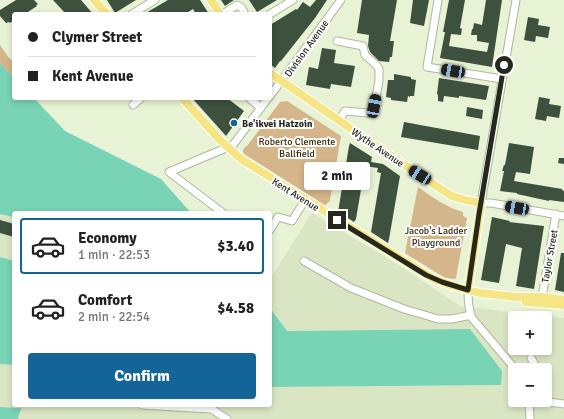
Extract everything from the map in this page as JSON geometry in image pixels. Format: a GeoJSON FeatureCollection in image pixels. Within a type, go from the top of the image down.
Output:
{"type":"FeatureCollection","features":[{"type":"Feature","properties":{"kind":"main road"},"geometry":{"type":"LineString","coordinates":[[94,0],[105,12]]}},
{"type":"Feature","properties":{"kind":"main road"},"geometry":{"type":"LineString","coordinates":[[211,0],[219,12]]}},
{"type":"Feature","properties":{"kind":"main road","name":"Wythe Avenue"},"geometry":{"type":"LineString","coordinates":[[272,75],[400,162],[450,194],[457,198],[480,203]]}},
{"type":"Feature","properties":{"kind":"main road","name":"Kent Avenue"},"geometry":{"type":"LineString","coordinates":[[184,100],[208,128],[241,159],[426,275],[468,292],[564,300]]}},
{"type":"Feature","properties":{"kind":"main road"},"geometry":{"type":"LineString","coordinates":[[468,292],[480,203]]}},
{"type":"Feature","properties":{"kind":"main road","name":"Kent Avenue"},"geometry":{"type":"LineString","coordinates":[[516,297],[525,302],[564,305]]}},
{"type":"Feature","properties":{"kind":"street"},"geometry":{"type":"LineString","coordinates":[[135,12],[155,0]]}},
{"type":"Feature","properties":{"kind":"street"},"geometry":{"type":"LineString","coordinates":[[272,13],[293,0]]}},
{"type":"Feature","properties":{"kind":"street","name":"Division Avenue"},"geometry":{"type":"LineString","coordinates":[[272,93],[341,0]]}},
{"type":"Feature","properties":{"kind":"street"},"geometry":{"type":"LineString","coordinates":[[438,0],[427,67],[502,79]]}},
{"type":"Feature","properties":{"kind":"street"},"geometry":{"type":"LineString","coordinates":[[480,203],[516,0]]}},
{"type":"Feature","properties":{"kind":"street"},"geometry":{"type":"LineString","coordinates":[[226,12],[237,5],[241,6],[244,12]]}},
{"type":"Feature","properties":{"kind":"street"},"geometry":{"type":"LineString","coordinates":[[337,41],[363,46],[364,55],[379,69],[379,81],[373,113],[368,114],[345,111],[339,120]]}},
{"type":"Feature","properties":{"kind":"street"},"geometry":{"type":"LineString","coordinates":[[132,105],[138,100]]}},
{"type":"Feature","properties":{"kind":"street"},"geometry":{"type":"LineString","coordinates":[[251,100],[261,108]]}},
{"type":"Feature","properties":{"kind":"street","name":"Division Avenue"},"geometry":{"type":"LineString","coordinates":[[220,211],[170,172],[233,144],[267,100]]}},
{"type":"Feature","properties":{"kind":"street"},"geometry":{"type":"LineString","coordinates":[[272,227],[278,217],[292,221],[305,200]]}},
{"type":"Feature","properties":{"kind":"street","name":"Wythe Avenue"},"geometry":{"type":"LineString","coordinates":[[480,203],[491,203],[564,216]]}},
{"type":"Feature","properties":{"kind":"street","name":"Taylor Street"},"geometry":{"type":"LineString","coordinates":[[542,297],[556,214]]}},
{"type":"Feature","properties":{"kind":"street"},"geometry":{"type":"LineString","coordinates":[[304,261],[351,288],[404,309],[438,319],[452,319],[471,315]]}},
{"type":"Feature","properties":{"kind":"street"},"geometry":{"type":"LineString","coordinates":[[468,292],[471,315],[480,328],[511,363]]}},
{"type":"Feature","properties":{"kind":"street"},"geometry":{"type":"LineString","coordinates":[[531,358],[534,363]]}},
{"type":"Feature","properties":{"kind":"street"},"geometry":{"type":"LineString","coordinates":[[552,402],[564,404]]}},
{"type":"Feature","properties":{"kind":"street"},"geometry":{"type":"LineString","coordinates":[[208,407],[227,419]]}},
{"type":"Feature","properties":{"kind":"street"},"geometry":{"type":"LineString","coordinates":[[529,407],[530,419]]}},
{"type":"Feature","properties":{"kind":"shaded area"},"geometry":{"type":"Polygon","coordinates":[[[0,63],[12,76],[12,100],[36,100],[65,131],[161,179],[189,211],[12,211],[12,217],[0,214],[0,63]]]}},
{"type":"Feature","properties":{"kind":"shaded area"},"geometry":{"type":"Polygon","coordinates":[[[312,213],[397,264],[460,306],[508,312],[508,355],[552,355],[552,317],[564,318],[564,419],[18,419],[20,408],[0,407],[0,364],[12,365],[12,407],[272,407],[272,387],[501,385],[470,329],[287,331],[272,311],[272,276],[312,213]]]}},
{"type":"Feature","properties":{"kind":"shaded area"},"geometry":{"type":"Polygon","coordinates":[[[0,214],[12,217],[12,260],[0,257],[0,214]]]}},
{"type":"Feature","properties":{"kind":"shaded area"},"geometry":{"type":"Polygon","coordinates":[[[0,257],[12,260],[12,365],[0,364],[0,257]]]}},
{"type":"Feature","properties":{"kind":"shaded area"},"geometry":{"type":"Polygon","coordinates":[[[272,311],[287,331],[470,329],[502,371],[501,385],[272,387],[272,311]]]}},
{"type":"Feature","properties":{"kind":"shaded area"},"geometry":{"type":"Polygon","coordinates":[[[0,407],[21,408],[18,419],[0,419],[0,407]]]}},
{"type":"Feature","properties":{"kind":"green space"},"geometry":{"type":"Polygon","coordinates":[[[0,45],[12,60],[12,76],[0,63],[0,45]]]}},
{"type":"Feature","properties":{"kind":"green space","name":"Roberto Clemente Ballfield"},"geometry":{"type":"Polygon","coordinates":[[[287,101],[341,136],[330,201],[326,204],[326,206],[244,154],[243,150],[280,102],[287,101]]]}},
{"type":"Feature","properties":{"kind":"green space","name":"Jacob's Ladder Playground"},"geometry":{"type":"Polygon","coordinates":[[[418,187],[445,205],[463,212],[463,216],[467,218],[455,279],[445,278],[405,253],[418,187]]]}},
{"type":"Feature","properties":{"kind":"building"},"geometry":{"type":"Polygon","coordinates":[[[16,0],[34,0],[38,4],[28,12],[12,12],[12,22],[10,23],[6,23],[0,16],[0,10],[16,0]]]}},
{"type":"Feature","properties":{"kind":"building"},"geometry":{"type":"Polygon","coordinates":[[[53,0],[81,0],[91,12],[64,12],[53,0]]]}},
{"type":"Feature","properties":{"kind":"building"},"geometry":{"type":"Polygon","coordinates":[[[107,0],[136,0],[117,12],[114,12],[107,0]]]}},
{"type":"Feature","properties":{"kind":"building"},"geometry":{"type":"Polygon","coordinates":[[[168,0],[200,0],[208,12],[195,12],[193,9],[188,12],[147,12],[168,0]]]}},
{"type":"Feature","properties":{"kind":"building"},"geometry":{"type":"Polygon","coordinates":[[[221,0],[234,0],[225,6],[221,0]]]}},
{"type":"Feature","properties":{"kind":"building"},"geometry":{"type":"Polygon","coordinates":[[[249,0],[277,0],[257,12],[249,0]]]}},
{"type":"Feature","properties":{"kind":"building"},"geometry":{"type":"Polygon","coordinates":[[[316,0],[327,0],[315,18],[275,68],[272,66],[272,24],[296,9],[297,10],[303,2],[310,7],[316,0]]]}},
{"type":"Feature","properties":{"kind":"building"},"geometry":{"type":"Polygon","coordinates":[[[362,0],[397,0],[390,41],[394,41],[392,57],[390,57],[389,62],[379,61],[370,52],[368,46],[369,35],[357,33],[362,0]]]}},
{"type":"Feature","properties":{"kind":"building"},"geometry":{"type":"Polygon","coordinates":[[[413,0],[429,0],[424,26],[410,23],[413,0]]]}},
{"type":"Feature","properties":{"kind":"building"},"geometry":{"type":"Polygon","coordinates":[[[449,0],[465,0],[460,28],[462,29],[461,35],[451,34],[449,46],[487,52],[489,43],[477,41],[477,35],[471,35],[472,29],[474,23],[482,25],[486,0],[502,0],[492,67],[440,58],[449,0]]]}},
{"type":"Feature","properties":{"kind":"building"},"geometry":{"type":"Polygon","coordinates":[[[528,17],[539,19],[538,25],[550,27],[548,38],[536,36],[535,42],[524,40],[528,17]]]}},
{"type":"Feature","properties":{"kind":"building"},"geometry":{"type":"Polygon","coordinates":[[[322,48],[336,50],[334,63],[355,66],[351,87],[331,84],[330,89],[306,85],[309,67],[318,69],[322,48]]]}},
{"type":"Feature","properties":{"kind":"building"},"geometry":{"type":"Polygon","coordinates":[[[394,74],[411,77],[411,79],[416,80],[414,96],[408,96],[407,102],[391,100],[391,98],[386,97],[388,80],[394,80],[394,74]]]}},
{"type":"Feature","properties":{"kind":"building"},"geometry":{"type":"Polygon","coordinates":[[[439,78],[489,86],[486,100],[459,96],[459,98],[444,96],[443,102],[438,101],[437,94],[439,78]]]}},
{"type":"Feature","properties":{"kind":"building"},"geometry":{"type":"Polygon","coordinates":[[[539,97],[550,99],[549,104],[561,106],[559,118],[547,116],[546,121],[535,119],[539,97]]]}},
{"type":"Feature","properties":{"kind":"building"},"geometry":{"type":"Polygon","coordinates":[[[194,100],[230,100],[244,111],[226,136],[194,100]]]}},
{"type":"Feature","properties":{"kind":"building"},"geometry":{"type":"Polygon","coordinates":[[[467,107],[483,110],[482,119],[466,116],[467,107]]]}},
{"type":"Feature","properties":{"kind":"building"},"geometry":{"type":"Polygon","coordinates":[[[404,122],[480,136],[478,150],[401,137],[404,122]]]}},
{"type":"Feature","properties":{"kind":"building"},"geometry":{"type":"Polygon","coordinates":[[[350,143],[372,157],[371,162],[383,164],[400,176],[388,243],[371,232],[381,173],[377,172],[378,168],[365,166],[356,219],[354,222],[338,212],[350,143]]]}},
{"type":"Feature","properties":{"kind":"building"},"geometry":{"type":"Polygon","coordinates":[[[509,143],[534,147],[530,174],[516,172],[514,181],[562,189],[564,191],[564,202],[549,201],[517,193],[500,191],[504,171],[502,171],[505,165],[509,143]]]}},
{"type":"Feature","properties":{"kind":"building"},"geometry":{"type":"Polygon","coordinates":[[[559,158],[564,158],[564,164],[558,163],[559,158]]]}},
{"type":"Feature","properties":{"kind":"building"},"geometry":{"type":"Polygon","coordinates":[[[492,217],[510,221],[509,222],[544,226],[534,289],[516,286],[522,248],[506,244],[499,283],[481,280],[492,217]]]}},
{"type":"Feature","properties":{"kind":"building"},"geometry":{"type":"Polygon","coordinates":[[[0,220],[12,223],[12,236],[0,233],[0,220]]]}},
{"type":"Feature","properties":{"kind":"building"},"geometry":{"type":"Polygon","coordinates":[[[561,253],[564,253],[564,292],[555,290],[561,253]]]}},
{"type":"Feature","properties":{"kind":"place","name":"Be'ikvei Hatzoin"},"geometry":{"type":"Point","coordinates":[234,123]}},
{"type":"Feature","properties":{"kind":"route"},"geometry":{"type":"LineString","coordinates":[[337,220],[426,275],[453,286],[468,290],[504,65]]}}]}
